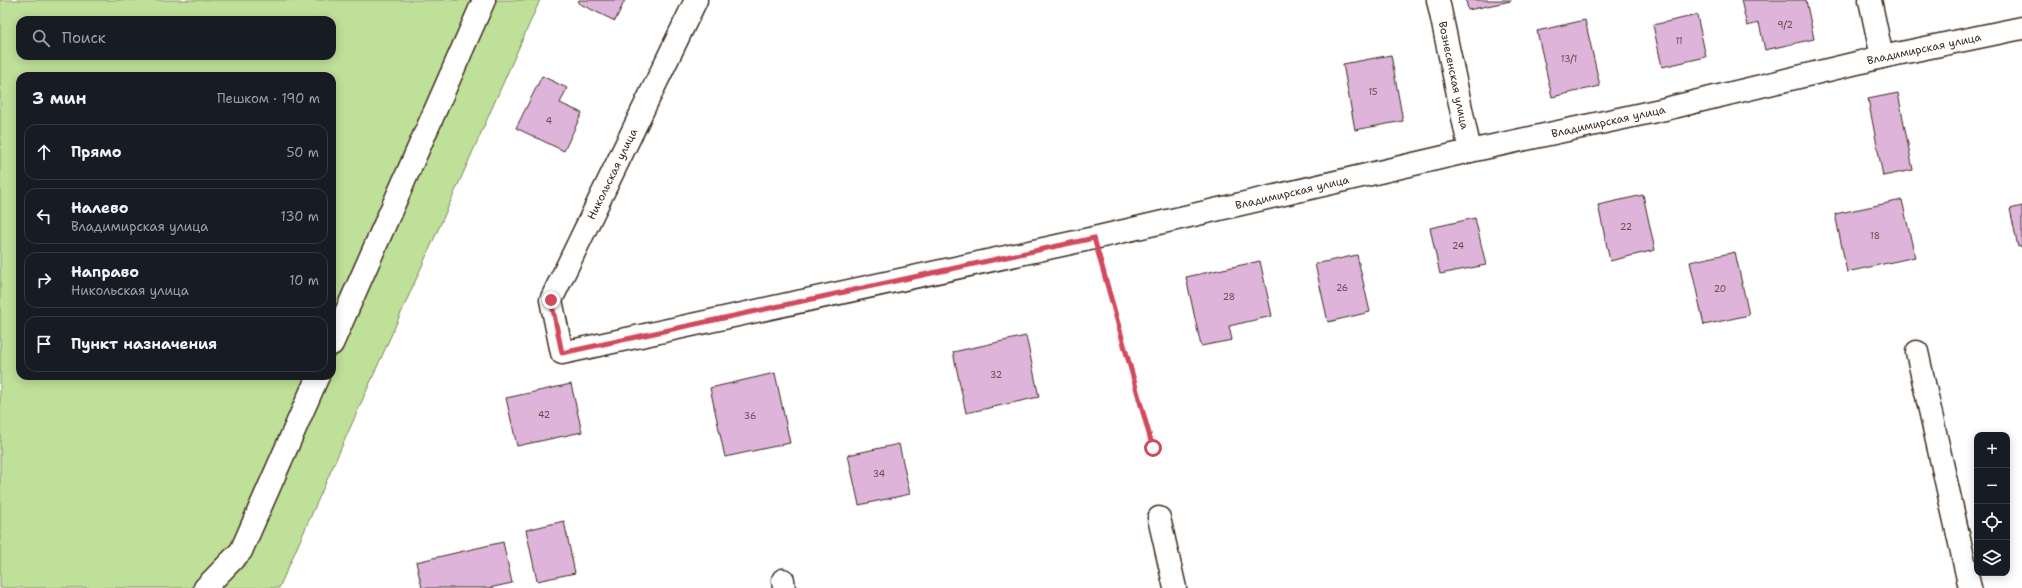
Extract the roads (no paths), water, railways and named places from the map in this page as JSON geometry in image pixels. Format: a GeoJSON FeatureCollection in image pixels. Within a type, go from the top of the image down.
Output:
{"type":"FeatureCollection","features":[{"type":"Feature","properties":{"kind":"street"},"geometry":{"type":"LineString","coordinates":[[336,335],[484,0]]}},
{"type":"Feature","properties":{"kind":"street","name":"Никольская улица"},"geometry":{"type":"LineString","coordinates":[[562,353],[551,300],[696,0]]}},
{"type":"Feature","properties":{"kind":"street","name":"Вознесенская улица"},"geometry":{"type":"LineString","coordinates":[[1438,0],[1470,152]]}},
{"type":"Feature","properties":{"kind":"street"},"geometry":{"type":"LineString","coordinates":[[1870,0],[1882,56]]}},
{"type":"Feature","properties":{"kind":"street","name":"Владимирская улица"},"geometry":{"type":"LineString","coordinates":[[562,353],[1094,238],[1666,109],[1882,56],[2022,28]]}},
{"type":"Feature","properties":{"kind":"street"},"geometry":{"type":"LineString","coordinates":[[1917,352],[1970,588]]}},
{"type":"Feature","properties":{"kind":"street"},"geometry":{"type":"LineString","coordinates":[[205,588],[241,551],[316,380]]}},
{"type":"Feature","properties":{"kind":"street"},"geometry":{"type":"LineString","coordinates":[[1159,518],[1175,588]]}}]}
